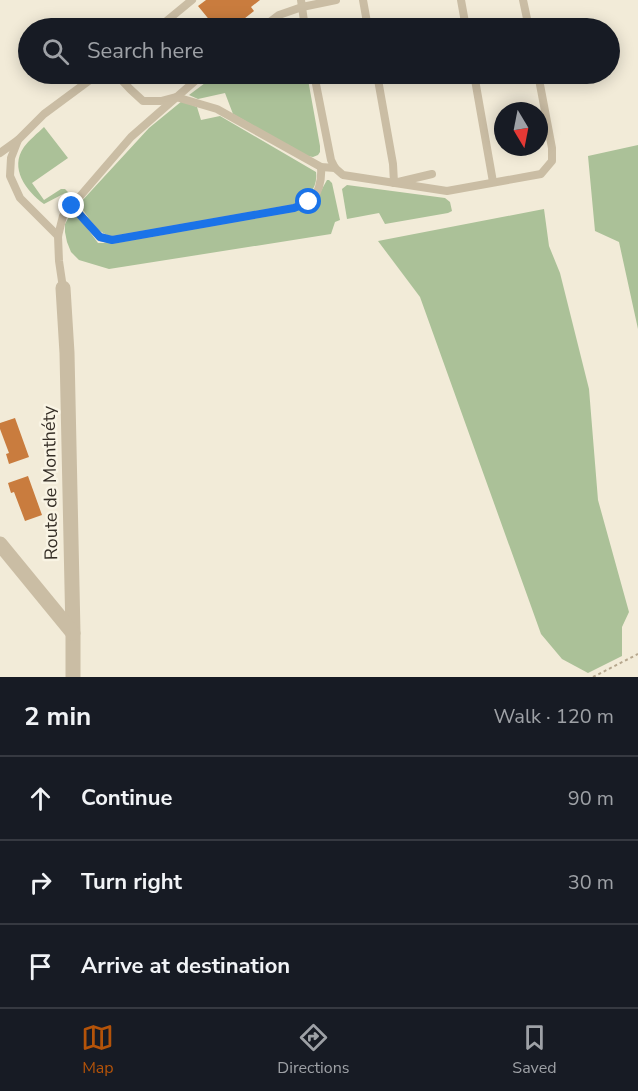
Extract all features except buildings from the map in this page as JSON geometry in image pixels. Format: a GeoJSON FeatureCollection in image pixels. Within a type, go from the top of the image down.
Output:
{"type":"FeatureCollection","features":[{"type":"Feature","properties":{"kind":"street","name":"Route de Monthéty"},"geometry":{"type":"LineString","coordinates":[[63,288],[67,353],[73,677]]}},
{"type":"Feature","properties":{"kind":"street"},"geometry":{"type":"LineString","coordinates":[[0,544],[73,633]]}},
{"type":"Feature","properties":{"kind":"lane"},"geometry":{"type":"LineString","coordinates":[[170,18],[192,0]]}},
{"type":"Feature","properties":{"kind":"lane"},"geometry":{"type":"LineString","coordinates":[[275,18],[302,3],[336,0]]}},
{"type":"Feature","properties":{"kind":"lane"},"geometry":{"type":"LineString","coordinates":[[363,0],[366,18]]}},
{"type":"Feature","properties":{"kind":"lane"},"geometry":{"type":"LineString","coordinates":[[461,0],[464,18]]}},
{"type":"Feature","properties":{"kind":"lane"},"geometry":{"type":"LineString","coordinates":[[524,0],[527,18]]}},
{"type":"Feature","properties":{"kind":"lane"},"geometry":{"type":"LineString","coordinates":[[302,3],[304,18]]}},
{"type":"Feature","properties":{"kind":"lane"},"geometry":{"type":"LineString","coordinates":[[0,153],[18,140],[44,114],[84,84]]}},
{"type":"Feature","properties":{"kind":"lane"},"geometry":{"type":"LineString","coordinates":[[125,84],[143,101],[161,101],[176,97],[217,109],[321,167],[335,168]]}},
{"type":"Feature","properties":{"kind":"lane"},"geometry":{"type":"LineString","coordinates":[[63,288],[58,236],[63,216],[130,137],[191,84]]}},
{"type":"Feature","properties":{"kind":"lane"},"geometry":{"type":"LineString","coordinates":[[316,84],[331,160],[335,168],[343,174],[447,191],[541,174],[552,161],[552,148],[539,84]]}},
{"type":"Feature","properties":{"kind":"lane"},"geometry":{"type":"LineString","coordinates":[[379,84],[393,164],[394,183]]}},
{"type":"Feature","properties":{"kind":"lane"},"geometry":{"type":"LineString","coordinates":[[476,84],[493,182]]}},
{"type":"Feature","properties":{"kind":"lane"},"geometry":{"type":"LineString","coordinates":[[18,140],[11,158],[10,176],[20,198],[58,236]]}},
{"type":"Feature","properties":{"kind":"lane"},"geometry":{"type":"LineString","coordinates":[[72,206],[100,237],[112,240],[294,208],[309,202],[316,192],[322,177],[321,167]]}},
{"type":"Feature","properties":{"kind":"lane"},"geometry":{"type":"LineString","coordinates":[[394,183],[432,174]]}},
{"type":"Feature","properties":{"kind":"path"},"geometry":{"type":"LineString","coordinates":[[592,677],[638,654]]}},
{"type":"Feature","properties":{"kind":"green space"},"geometry":{"type":"Polygon","coordinates":[[[204,84],[309,84],[320,152],[313,157],[307,156],[233,114],[225,93],[198,99],[189,95],[204,84]]]}},
{"type":"Feature","properties":{"kind":"green space"},"geometry":{"type":"Polygon","coordinates":[[[182,101],[197,107],[201,120],[220,116],[316,172],[311,193],[293,205],[113,237],[98,229],[80,203],[149,128],[182,101]]]}},
{"type":"Feature","properties":{"kind":"green space"},"geometry":{"type":"Polygon","coordinates":[[[44,127],[68,158],[32,183],[44,200],[61,189],[65,189],[71,195],[65,193],[44,204],[26,186],[18,163],[24,147],[44,127]]]}},
{"type":"Feature","properties":{"kind":"green space"},"geometry":{"type":"Polygon","coordinates":[[[638,145],[638,329],[619,242],[595,231],[588,156],[638,145]]]}},
{"type":"Feature","properties":{"kind":"green space"},"geometry":{"type":"Polygon","coordinates":[[[327,180],[332,183],[340,220],[335,222],[331,234],[109,269],[79,260],[71,252],[67,242],[65,224],[71,213],[79,217],[98,243],[116,243],[309,208],[327,180]]]}},
{"type":"Feature","properties":{"kind":"green space"},"geometry":{"type":"Polygon","coordinates":[[[347,185],[445,198],[450,202],[452,211],[385,224],[379,213],[347,219],[342,189],[347,185]]]}},
{"type":"Feature","properties":{"kind":"green space"},"geometry":{"type":"Polygon","coordinates":[[[544,209],[549,246],[560,273],[589,389],[598,500],[629,612],[622,627],[622,656],[588,673],[562,659],[541,634],[420,297],[378,241],[544,209]]]}},
{"type":"Feature","properties":{"kind":"route"},"geometry":{"type":"LineString","coordinates":[[72,206],[100,237],[112,240],[294,208],[309,202]]}}]}
